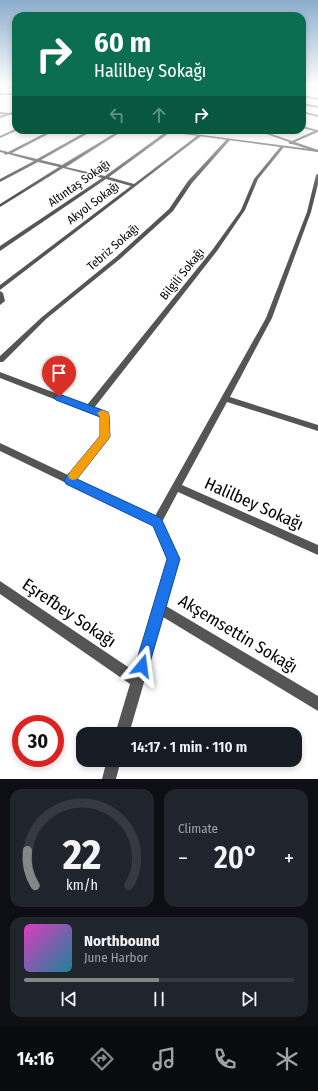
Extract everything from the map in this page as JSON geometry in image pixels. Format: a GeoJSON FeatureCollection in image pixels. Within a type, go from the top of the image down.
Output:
{"type":"FeatureCollection","features":[{"type":"Feature","properties":{"kind":"street"},"geometry":{"type":"LineString","coordinates":[[306,128],[317,131]]}},
{"type":"Feature","properties":{"kind":"street"},"geometry":{"type":"LineString","coordinates":[[291,142],[317,131]]}},
{"type":"Feature","properties":{"kind":"street"},"geometry":{"type":"LineString","coordinates":[[0,138],[12,132]]}},
{"type":"Feature","properties":{"kind":"street"},"geometry":{"type":"LineString","coordinates":[[0,157],[46,134]]}},
{"type":"Feature","properties":{"kind":"street"},"geometry":{"type":"LineString","coordinates":[[0,182],[85,134]]}},
{"type":"Feature","properties":{"kind":"street"},"geometry":{"type":"LineString","coordinates":[[0,206],[116,134]]}},
{"type":"Feature","properties":{"kind":"street","name":"Altıntaş Sokağı"},"geometry":{"type":"LineString","coordinates":[[0,249],[105,178],[165,134]]}},
{"type":"Feature","properties":{"kind":"street"},"geometry":{"type":"LineString","coordinates":[[184,134],[318,151]]}},
{"type":"Feature","properties":{"kind":"street"},"geometry":{"type":"LineString","coordinates":[[269,134],[318,151]]}},
{"type":"Feature","properties":{"kind":"street","name":"Akyol Sokağı"},"geometry":{"type":"LineString","coordinates":[[0,288],[199,136]]}},
{"type":"Feature","properties":{"kind":"street","name":"Tebriz Sokağı"},"geometry":{"type":"LineString","coordinates":[[0,360],[44,318],[118,258],[170,210],[190,182],[228,140]]}},
{"type":"Feature","properties":{"kind":"street","name":"Bilgili Sokağı"},"geometry":{"type":"LineString","coordinates":[[88,409],[215,250],[243,210],[256,179],[284,147],[291,142]]}},
{"type":"Feature","properties":{"kind":"street"},"geometry":{"type":"LineString","coordinates":[[0,152],[134,185]]}},
{"type":"Feature","properties":{"kind":"street"},"geometry":{"type":"LineString","coordinates":[[0,447],[157,522],[269,318],[309,212],[318,174]]}},
{"type":"Feature","properties":{"kind":"street"},"geometry":{"type":"LineString","coordinates":[[0,293],[2,301],[0,303]]}},
{"type":"Feature","properties":{"kind":"street"},"geometry":{"type":"LineString","coordinates":[[0,375],[104,415],[105,437],[70,480]]}},
{"type":"Feature","properties":{"kind":"street"},"geometry":{"type":"LineString","coordinates":[[225,398],[318,428]]}},
{"type":"Feature","properties":{"kind":"street","name":"Halilbey Sokağı"},"geometry":{"type":"LineString","coordinates":[[176,487],[318,550]]}},
{"type":"Feature","properties":{"kind":"street","name":"Akşemsettin Sokağı"},"geometry":{"type":"LineString","coordinates":[[124,727],[174,559],[157,522]]}},
{"type":"Feature","properties":{"kind":"street","name":"Eşrefbey Sokağı"},"geometry":{"type":"LineString","coordinates":[[0,587],[138,681]]}},
{"type":"Feature","properties":{"kind":"street","name":"Akşemsettin Sokağı"},"geometry":{"type":"LineString","coordinates":[[159,608],[318,704]]}},
{"type":"Feature","properties":{"kind":"street"},"geometry":{"type":"LineString","coordinates":[[109,779],[112,767]]}},
{"type":"Feature","properties":{"kind":"slow traffic"},"geometry":{"type":"LineString","coordinates":[[73,476],[105,437],[104,415],[102,413]]}},
{"type":"Feature","properties":{"kind":"route"},"geometry":{"type":"LineString","coordinates":[[59,397],[104,415],[105,437],[70,480],[157,522],[174,559],[142,666]]}}]}
